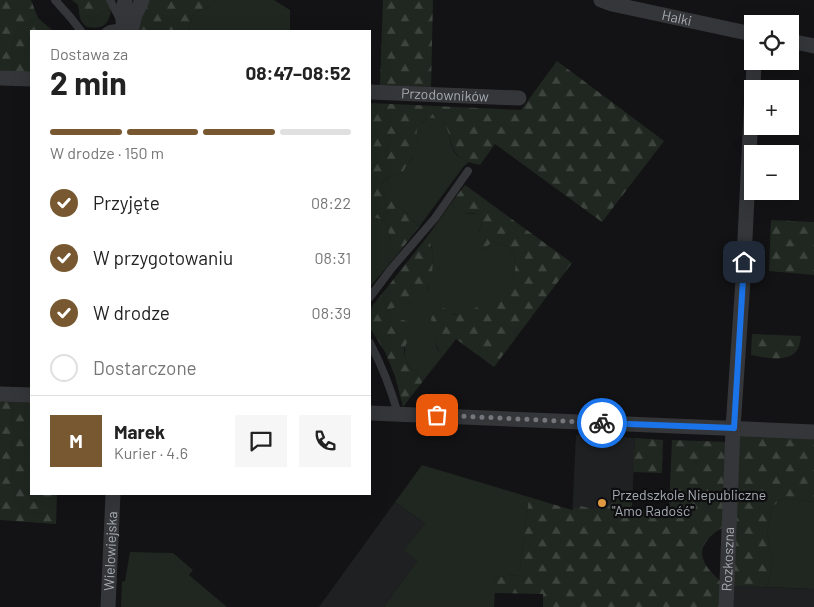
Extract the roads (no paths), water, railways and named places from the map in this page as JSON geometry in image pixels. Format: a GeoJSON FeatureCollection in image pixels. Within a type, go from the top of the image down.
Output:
{"type":"FeatureCollection","features":[{"type":"Feature","properties":{"kind":"street"},"geometry":{"type":"LineString","coordinates":[[125,0],[123,12],[127,30]]}},
{"type":"Feature","properties":{"kind":"street"},"geometry":{"type":"LineString","coordinates":[[127,30],[142,0]]}},
{"type":"Feature","properties":{"kind":"street","name":"Halki"},"geometry":{"type":"LineString","coordinates":[[601,0],[744,32]]}},
{"type":"Feature","properties":{"kind":"street"},"geometry":{"type":"LineString","coordinates":[[799,43],[814,46]]}},
{"type":"Feature","properties":{"kind":"street"},"geometry":{"type":"LineString","coordinates":[[1,78],[30,79]]}},
{"type":"Feature","properties":{"kind":"street","name":"Przodowników"},"geometry":{"type":"LineString","coordinates":[[371,92],[519,98]]}},
{"type":"Feature","properties":{"kind":"street","name":"Rozkoszna"},"geometry":{"type":"LineString","coordinates":[[726,607],[750,135]]}},
{"type":"Feature","properties":{"kind":"street"},"geometry":{"type":"LineString","coordinates":[[0,394],[30,395]]}},
{"type":"Feature","properties":{"kind":"street"},"geometry":{"type":"LineString","coordinates":[[371,413],[814,432]]}},
{"type":"Feature","properties":{"kind":"street","name":"Wielowiejska"},"geometry":{"type":"LineString","coordinates":[[108,607],[113,495]]}},
{"type":"Feature","properties":{"kind":"lane"},"geometry":{"type":"LineString","coordinates":[[55,0],[79,30]]}},
{"type":"Feature","properties":{"kind":"lane"},"geometry":{"type":"LineString","coordinates":[[110,0],[127,30]]}},
{"type":"Feature","properties":{"kind":"lane"},"geometry":{"type":"LineString","coordinates":[[371,296],[391,269],[435,218],[468,171]]}},
{"type":"Feature","properties":{"kind":"lane"},"geometry":{"type":"LineString","coordinates":[[371,345],[390,387],[398,414]]}},
{"type":"Feature","properties":{"kind":"place","name":"Przedszkole Niepubliczne \"Amo Radość\""},"geometry":{"type":"Point","coordinates":[602,503]}}]}
